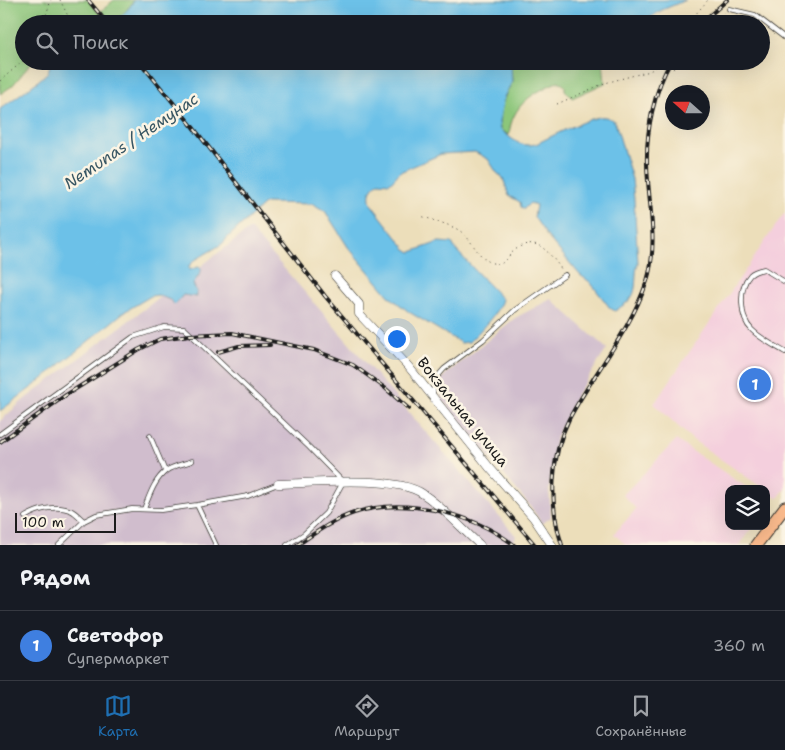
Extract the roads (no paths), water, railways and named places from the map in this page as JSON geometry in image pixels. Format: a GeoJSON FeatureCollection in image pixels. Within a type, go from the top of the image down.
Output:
{"type":"FeatureCollection","features":[{"type":"Feature","properties":{"kind":"main road"},"geometry":{"type":"LineString","coordinates":[[756,545],[785,507]]}},
{"type":"Feature","properties":{"kind":"street","name":"Вокзальная улица"},"geometry":{"type":"LineString","coordinates":[[335,276],[359,304],[359,314],[408,366],[489,467],[534,517],[552,545]]}},
{"type":"Feature","properties":{"kind":"street"},"geometry":{"type":"LineString","coordinates":[[278,484],[343,482],[400,485],[422,493],[480,545]]}},
{"type":"Feature","properties":{"kind":"lane"},"geometry":{"type":"LineString","coordinates":[[729,9],[751,15]]}},
{"type":"Feature","properties":{"kind":"lane"},"geometry":{"type":"LineString","coordinates":[[770,27],[785,38]]}},
{"type":"Feature","properties":{"kind":"lane"},"geometry":{"type":"LineString","coordinates":[[785,282],[764,269],[756,271],[746,281],[742,305],[746,321],[752,331],[785,352]]}},
{"type":"Feature","properties":{"kind":"lane"},"geometry":{"type":"LineString","coordinates":[[434,400],[432,391],[434,383],[436,377],[444,369],[483,340],[515,310],[565,275]]}},
{"type":"Feature","properties":{"kind":"lane"},"geometry":{"type":"LineString","coordinates":[[0,434],[133,337],[164,327],[184,328],[343,482],[326,513],[304,534],[286,545]]}},
{"type":"Feature","properties":{"kind":"lane"},"geometry":{"type":"LineString","coordinates":[[150,436],[165,471]]}},
{"type":"Feature","properties":{"kind":"lane"},"geometry":{"type":"LineString","coordinates":[[144,509],[156,482],[165,471],[192,461]]}},
{"type":"Feature","properties":{"kind":"lane"},"geometry":{"type":"LineString","coordinates":[[59,545],[84,521],[96,515],[132,509],[160,510],[248,496],[278,484]]}},
{"type":"Feature","properties":{"kind":"lane"},"geometry":{"type":"LineString","coordinates":[[197,504],[216,545]]}},
{"type":"Feature","properties":{"kind":"lane"},"geometry":{"type":"LineString","coordinates":[[25,517],[38,509],[60,509],[71,511],[84,521]]}},
{"type":"Feature","properties":{"kind":"water"},"geometry":{"type":"Polygon","coordinates":[[[134,0],[686,0],[654,15],[123,15],[134,0]]]}},
{"type":"Feature","properties":{"kind":"water","name":"Nemunas / Немунас"},"geometry":{"type":"Polygon","coordinates":[[[49,70],[511,70],[512,82],[504,97],[499,122],[500,130],[516,142],[525,145],[536,144],[595,118],[605,117],[615,122],[632,179],[638,263],[633,295],[628,302],[615,311],[610,308],[590,282],[580,275],[547,236],[534,217],[536,205],[530,203],[524,209],[521,207],[520,202],[509,196],[503,178],[497,173],[488,159],[475,152],[441,154],[400,172],[390,183],[379,182],[372,189],[370,200],[371,204],[406,249],[411,252],[439,242],[452,243],[456,250],[502,299],[493,316],[469,342],[461,343],[409,312],[390,297],[348,247],[325,211],[313,204],[265,203],[222,244],[195,260],[189,266],[189,270],[201,268],[201,272],[193,284],[197,297],[183,295],[175,305],[170,300],[158,295],[151,296],[124,312],[35,385],[0,411],[0,109],[49,70]]]}},
{"type":"Feature","properties":{"kind":"railway"},"geometry":{"type":"LineString","coordinates":[[88,0],[100,15]]}},
{"type":"Feature","properties":{"kind":"railway"},"geometry":{"type":"LineString","coordinates":[[710,15],[727,0]]}},
{"type":"Feature","properties":{"kind":"railway"},"geometry":{"type":"LineString","coordinates":[[146,70],[325,296],[535,545]]}},
{"type":"Feature","properties":{"kind":"railway"},"geometry":{"type":"LineString","coordinates":[[562,545],[553,498],[558,449],[569,419],[621,335],[640,300],[647,281],[653,237],[647,164],[648,138],[652,111],[666,70]]}},
{"type":"Feature","properties":{"kind":"railway"},"geometry":{"type":"LineString","coordinates":[[0,442],[66,395],[138,350],[160,339],[190,335],[232,333],[314,350],[353,365],[385,388],[409,409]]}},
{"type":"Feature","properties":{"kind":"railway"},"geometry":{"type":"LineString","coordinates":[[218,352],[239,346],[270,345]]}},
{"type":"Feature","properties":{"kind":"railway"},"geometry":{"type":"LineString","coordinates":[[297,545],[324,527],[346,516],[373,508],[394,506],[415,507],[458,516],[479,524],[514,545]]}},
{"type":"Feature","properties":{"kind":"place","name":"Светофор"},"geometry":{"type":"Point","coordinates":[755,384]}}]}
